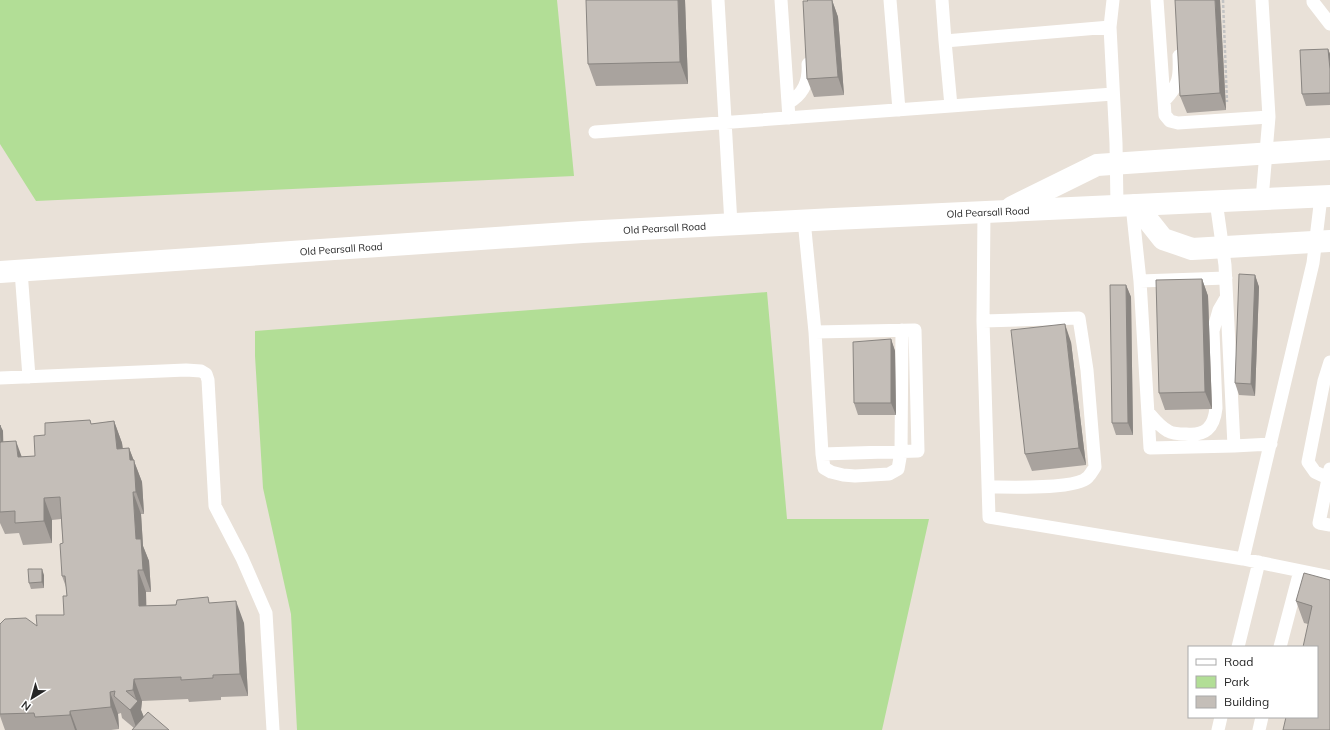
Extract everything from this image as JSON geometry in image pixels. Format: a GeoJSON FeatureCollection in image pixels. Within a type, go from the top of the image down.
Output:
{"type":"FeatureCollection","features":[{"type":"Feature","properties":{"kind":"main road"},"geometry":{"type":"LineString","coordinates":[[994,211],[1097,165],[1330,149]]}},
{"type":"Feature","properties":{"kind":"main road","name":"Old Pearsall Road"},"geometry":{"type":"LineString","coordinates":[[10,271],[583,232],[804,220],[1326,196]]}},
{"type":"Feature","properties":{"kind":"main road"},"geometry":{"type":"LineString","coordinates":[[1128,205],[1163,239],[1192,249],[1323,241]]}},
{"type":"Feature","properties":{"kind":"lane"},"geometry":{"type":"LineString","coordinates":[[718,0],[731,224]]}},
{"type":"Feature","properties":{"kind":"lane"},"geometry":{"type":"LineString","coordinates":[[781,0],[789,118]]}},
{"type":"Feature","properties":{"kind":"lane"},"geometry":{"type":"LineString","coordinates":[[890,0],[899,110]]}},
{"type":"Feature","properties":{"kind":"lane"},"geometry":{"type":"LineString","coordinates":[[942,0],[951,106]]}},
{"type":"Feature","properties":{"kind":"lane"},"geometry":{"type":"LineString","coordinates":[[1113,0],[1110,27],[1116,163],[1128,205],[1140,281],[1150,448],[1271,444]]}},
{"type":"Feature","properties":{"kind":"lane"},"geometry":{"type":"LineString","coordinates":[[1157,0],[1165,115],[1170,121],[1178,123],[1269,117]]}},
{"type":"Feature","properties":{"kind":"lane"},"geometry":{"type":"LineString","coordinates":[[1262,0],[1269,117],[1262,199]]}},
{"type":"Feature","properties":{"kind":"lane"},"geometry":{"type":"LineString","coordinates":[[1313,0],[1330,24]]}},
{"type":"Feature","properties":{"kind":"lane"},"geometry":{"type":"LineString","coordinates":[[945,41],[1110,27]]}},
{"type":"Feature","properties":{"kind":"lane"},"geometry":{"type":"LineString","coordinates":[[1164,101],[1176,87],[1180,70],[1178,47]]}},
{"type":"Feature","properties":{"kind":"lane"},"geometry":{"type":"LineString","coordinates":[[788,103],[800,94],[809,76],[808,54]]}},
{"type":"Feature","properties":{"kind":"lane"},"geometry":{"type":"LineString","coordinates":[[595,132],[1113,94]]}},
{"type":"Feature","properties":{"kind":"lane"},"geometry":{"type":"LineString","coordinates":[[1243,559],[1313,263],[1323,241],[1326,196]]}},
{"type":"Feature","properties":{"kind":"lane"},"geometry":{"type":"LineString","coordinates":[[1216,201],[1226,278],[1234,446]]}},
{"type":"Feature","properties":{"kind":"lane"},"geometry":{"type":"LineString","coordinates":[[994,211],[983,321],[989,517],[1243,559],[1330,577]]}},
{"type":"Feature","properties":{"kind":"lane"},"geometry":{"type":"LineString","coordinates":[[804,220],[816,332],[822,454],[824,468],[831,472],[855,476],[889,474],[898,468],[901,452],[902,330]]}},
{"type":"Feature","properties":{"kind":"lane"},"geometry":{"type":"LineString","coordinates":[[10,271],[29,377]]}},
{"type":"Feature","properties":{"kind":"lane"},"geometry":{"type":"LineString","coordinates":[[1140,281],[1226,278]]}},
{"type":"Feature","properties":{"kind":"lane"},"geometry":{"type":"LineString","coordinates":[[1148,412],[1159,425],[1169,432],[1190,435],[1202,434],[1208,430],[1216,414],[1213,331],[1219,310],[1227,298]]}},
{"type":"Feature","properties":{"kind":"lane"},"geometry":{"type":"LineString","coordinates":[[983,321],[1079,318],[1087,370],[1095,467],[1088,478],[1072,484],[1055,487],[988,487]]}},
{"type":"Feature","properties":{"kind":"lane"},"geometry":{"type":"LineString","coordinates":[[816,332],[915,330],[918,451],[822,454]]}},
{"type":"Feature","properties":{"kind":"lane"},"geometry":{"type":"LineString","coordinates":[[1330,362],[1324,381],[1308,462],[1315,472],[1329,475],[1319,523],[1330,525]]}},
{"type":"Feature","properties":{"kind":"lane"},"geometry":{"type":"LineString","coordinates":[[0,378],[186,370],[200,371],[206,374],[208,380],[215,506],[242,558],[266,612],[273,730]]}},
{"type":"Feature","properties":{"kind":"lane"},"geometry":{"type":"LineString","coordinates":[[1238,646],[1258,562]]}},
{"type":"Feature","properties":{"kind":"lane"},"geometry":{"type":"LineString","coordinates":[[1280,646],[1300,571]]}},
{"type":"Feature","properties":{"kind":"lane"},"geometry":{"type":"LineString","coordinates":[[1218,730],[1221,718]]}},
{"type":"Feature","properties":{"kind":"lane"},"geometry":{"type":"LineString","coordinates":[[1259,730],[1262,718]]}},
{"type":"Feature","properties":{"kind":"path"},"geometry":{"type":"LineString","coordinates":[[1223,0],[1227,105]]}},
{"type":"Feature","properties":{"kind":"green space"},"geometry":{"type":"Polygon","coordinates":[[[0,0],[557,0],[574,176],[36,201],[0,144],[0,0]]]}},
{"type":"Feature","properties":{"kind":"green space"},"geometry":{"type":"Polygon","coordinates":[[[767,292],[787,519],[929,519],[882,730],[297,730],[291,614],[263,488],[255,356],[255,331],[767,292]]]}},
{"type":"Feature","properties":{"kind":"building"},"geometry":{"type":"Polygon","coordinates":[[[586,0],[678,0],[680,62],[588,64],[586,0]]]}},
{"type":"Feature","properties":{"kind":"building"},"geometry":{"type":"Polygon","coordinates":[[[807,0],[832,0],[838,77],[807,79],[803,1],[808,1],[807,0]]]}},
{"type":"Feature","properties":{"kind":"building"},"geometry":{"type":"Polygon","coordinates":[[[1175,0],[1215,0],[1220,93],[1180,96],[1175,0]]]}},
{"type":"Feature","properties":{"kind":"building"},"geometry":{"type":"Polygon","coordinates":[[[1328,49],[1330,93],[1302,94],[1300,50],[1328,49]]]}},
{"type":"Feature","properties":{"kind":"building"},"geometry":{"type":"Polygon","coordinates":[[[1239,274],[1255,275],[1251,384],[1235,383],[1239,274]]]}},
{"type":"Feature","properties":{"kind":"building"},"geometry":{"type":"Polygon","coordinates":[[[1202,279],[1205,392],[1159,393],[1156,280],[1202,279]]]}},
{"type":"Feature","properties":{"kind":"building"},"geometry":{"type":"Polygon","coordinates":[[[1110,285],[1126,285],[1128,423],[1112,423],[1110,285]]]}},
{"type":"Feature","properties":{"kind":"building"},"geometry":{"type":"Polygon","coordinates":[[[1065,324],[1079,448],[1025,454],[1011,330],[1065,324]]]}},
{"type":"Feature","properties":{"kind":"building"},"geometry":{"type":"Polygon","coordinates":[[[891,339],[891,403],[854,403],[853,342],[891,339]]]}},
{"type":"Feature","properties":{"kind":"building"},"geometry":{"type":"Polygon","coordinates":[[[90,420],[91,424],[114,421],[117,449],[129,448],[130,460],[134,460],[136,492],[133,492],[136,539],[141,539],[143,570],[138,570],[139,606],[176,605],[177,600],[208,597],[209,603],[236,601],[240,674],[213,675],[213,678],[181,680],[181,677],[134,679],[133,690],[126,691],[138,701],[130,710],[114,696],[115,691],[110,692],[111,707],[70,711],[70,715],[35,717],[34,713],[0,714],[0,624],[5,619],[26,618],[37,626],[36,615],[64,615],[63,596],[67,596],[65,576],[62,576],[60,544],[63,543],[60,497],[44,498],[44,521],[15,523],[15,511],[0,512],[0,442],[16,441],[18,457],[35,456],[34,436],[45,435],[45,423],[90,420]]]}},
{"type":"Feature","properties":{"kind":"building"},"geometry":{"type":"Polygon","coordinates":[[[28,569],[42,569],[42,582],[29,583],[28,569]]]}},
{"type":"Feature","properties":{"kind":"building"},"geometry":{"type":"Polygon","coordinates":[[[1304,573],[1330,580],[1330,730],[1283,730],[1286,718],[1318,718],[1318,646],[1303,646],[1312,606],[1296,601],[1304,573]]]}},
{"type":"Feature","properties":{"kind":"building"},"geometry":{"type":"Polygon","coordinates":[[[148,712],[169,730],[132,730],[148,712]]]}}]}
